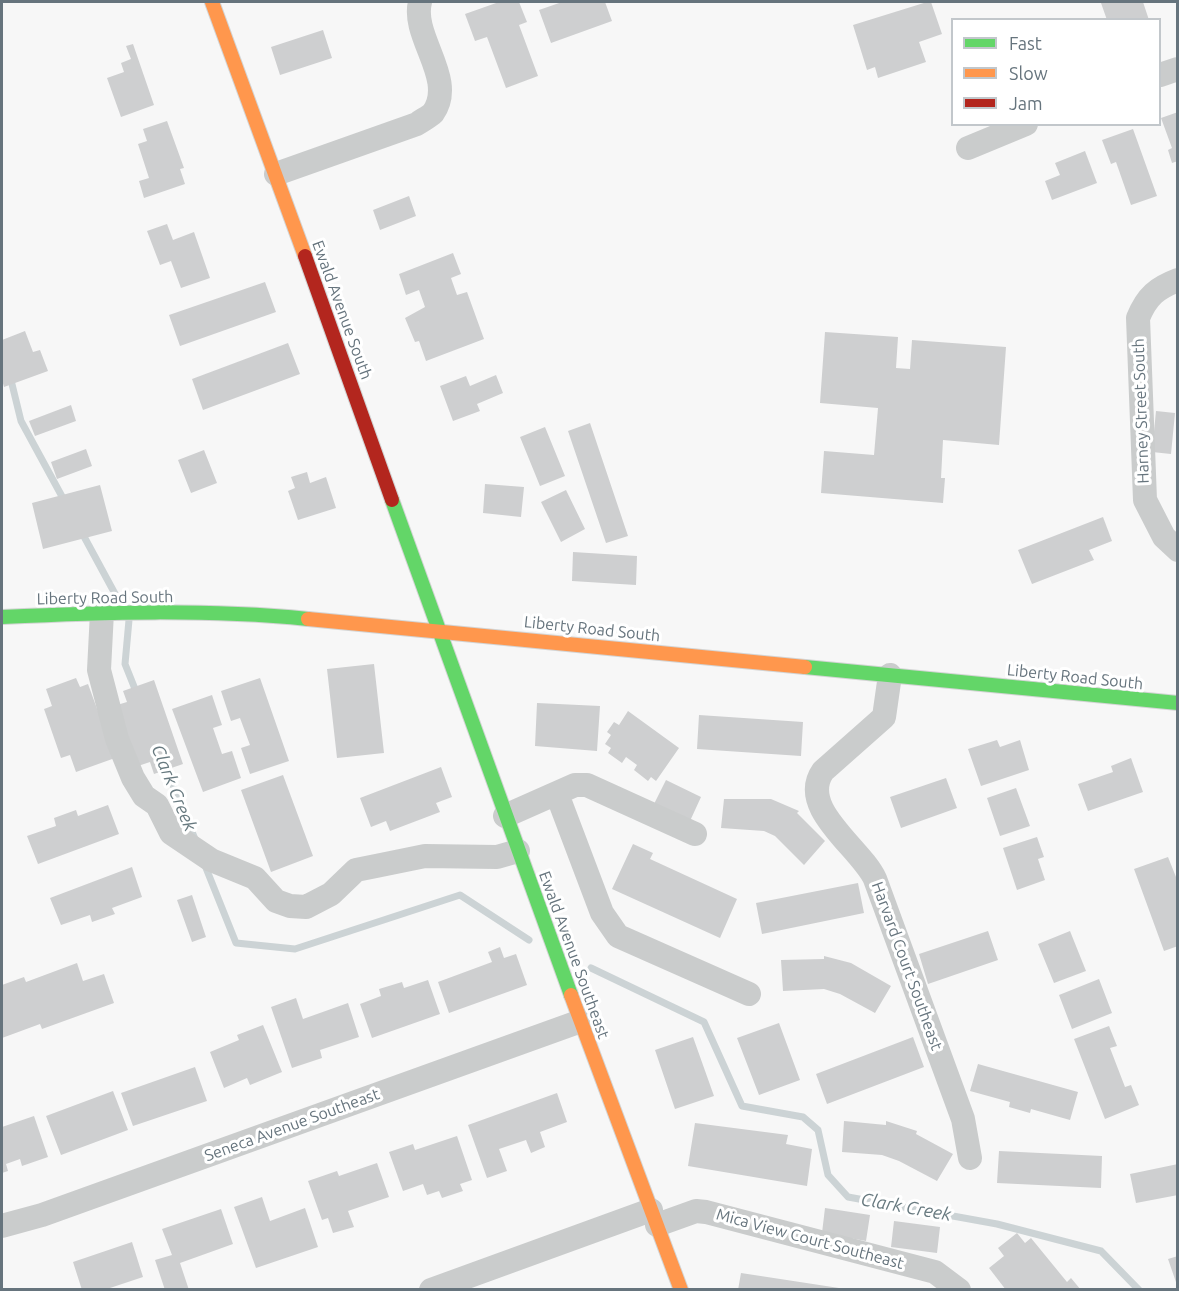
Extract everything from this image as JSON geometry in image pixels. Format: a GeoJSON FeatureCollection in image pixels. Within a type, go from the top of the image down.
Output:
{"type":"FeatureCollection","features":[{"type":"Feature","properties":{"kind":"street","name":"Ewald Avenue South"},"geometry":{"type":"LineString","coordinates":[[212,2],[440,631]]}},
{"type":"Feature","properties":{"kind":"street"},"geometry":{"type":"LineString","coordinates":[[276,174],[417,123],[432,113],[439,97],[438,76],[421,28],[420,2]]}},
{"type":"Feature","properties":{"kind":"street"},"geometry":{"type":"LineString","coordinates":[[1161,75],[1178,69]]}},
{"type":"Feature","properties":{"kind":"street"},"geometry":{"type":"LineString","coordinates":[[968,148],[1021,126]]}},
{"type":"Feature","properties":{"kind":"street","name":"Harney Street South"},"geometry":{"type":"LineString","coordinates":[[1178,280],[1159,287],[1147,298],[1138,318],[1145,500],[1164,537],[1178,550]]}},
{"type":"Feature","properties":{"kind":"street"},"geometry":{"type":"LineString","coordinates":[[102,612],[99,670],[117,739],[133,778],[144,796],[157,805],[171,833],[211,860],[255,878],[276,901],[290,906],[306,907],[331,894],[356,870],[425,856],[497,857],[518,851]]}},
{"type":"Feature","properties":{"kind":"street","name":"Liberty Road South"},"geometry":{"type":"LineString","coordinates":[[2,617],[102,612],[267,615],[1178,703]]}},
{"type":"Feature","properties":{"kind":"street","name":"Ewald Avenue Southeast"},"geometry":{"type":"LineString","coordinates":[[440,631],[505,816],[681,1290]]}},
{"type":"Feature","properties":{"kind":"street","name":"Harvard Court Southeast"},"geometry":{"type":"LineString","coordinates":[[890,675],[884,717],[823,771],[816,783],[818,801],[825,816],[865,862],[875,879],[963,1119],[970,1158]]}},
{"type":"Feature","properties":{"kind":"street"},"geometry":{"type":"LineString","coordinates":[[505,816],[575,785],[587,785],[695,834]]}},
{"type":"Feature","properties":{"kind":"street"},"geometry":{"type":"LineString","coordinates":[[557,794],[602,913],[612,930],[749,994]]}},
{"type":"Feature","properties":{"kind":"street","name":"Seneca Avenue Southeast"},"geometry":{"type":"LineString","coordinates":[[2,1226],[42,1215],[581,1021]]}},
{"type":"Feature","properties":{"kind":"street","name":"Mica View Court Southeast"},"geometry":{"type":"LineString","coordinates":[[431,1290],[654,1217],[696,1211],[934,1272],[959,1290]]}},
{"type":"Feature","properties":{"kind":"building"},"geometry":{"type":"Polygon","coordinates":[[[499,2],[519,2],[527,22],[519,25],[538,76],[506,88],[487,37],[475,41],[465,14],[499,2]]]}},
{"type":"Feature","properties":{"kind":"building"},"geometry":{"type":"Polygon","coordinates":[[[562,2],[605,2],[612,21],[551,43],[539,10],[562,2]]]}},
{"type":"Feature","properties":{"kind":"building"},"geometry":{"type":"Polygon","coordinates":[[[931,2],[942,34],[919,42],[926,62],[878,78],[875,67],[867,70],[853,25],[931,2]]]}},
{"type":"Feature","properties":{"kind":"building"},"geometry":{"type":"Polygon","coordinates":[[[1143,2],[1148,18],[1106,18],[1101,3],[1143,2]]]}},
{"type":"Feature","properties":{"kind":"building"},"geometry":{"type":"Polygon","coordinates":[[[323,30],[332,58],[280,75],[271,47],[323,30]]]}},
{"type":"Feature","properties":{"kind":"building"},"geometry":{"type":"Polygon","coordinates":[[[133,44],[154,105],[121,117],[107,78],[124,72],[121,63],[131,59],[126,46],[133,44]]]}},
{"type":"Feature","properties":{"kind":"building"},"geometry":{"type":"Polygon","coordinates":[[[1178,112],[1178,161],[1172,163],[1168,150],[1172,148],[1161,118],[1178,112]]]}},
{"type":"Feature","properties":{"kind":"building"},"geometry":{"type":"Polygon","coordinates":[[[167,121],[184,168],[180,169],[185,184],[144,198],[139,181],[149,178],[138,144],[147,141],[143,129],[167,121]]]}},
{"type":"Feature","properties":{"kind":"building"},"geometry":{"type":"Polygon","coordinates":[[[1133,129],[1157,196],[1131,205],[1116,162],[1111,164],[1102,140],[1133,129]]]}},
{"type":"Feature","properties":{"kind":"building"},"geometry":{"type":"Polygon","coordinates":[[[1085,151],[1097,183],[1052,200],[1045,181],[1060,175],[1055,163],[1085,151]]]}},
{"type":"Feature","properties":{"kind":"building"},"geometry":{"type":"Polygon","coordinates":[[[409,196],[416,216],[380,230],[373,210],[409,196]]]}},
{"type":"Feature","properties":{"kind":"building"},"geometry":{"type":"Polygon","coordinates":[[[167,224],[173,240],[194,232],[210,278],[181,288],[171,261],[160,265],[147,231],[167,224]]]}},
{"type":"Feature","properties":{"kind":"building"},"geometry":{"type":"Polygon","coordinates":[[[453,253],[461,274],[451,278],[457,295],[467,292],[484,339],[426,361],[419,341],[415,342],[405,318],[425,307],[419,290],[406,295],[399,274],[453,253]]]}},
{"type":"Feature","properties":{"kind":"building"},"geometry":{"type":"Polygon","coordinates":[[[265,282],[276,312],[180,346],[169,315],[265,282]]]}},
{"type":"Feature","properties":{"kind":"building"},"geometry":{"type":"Polygon","coordinates":[[[25,331],[33,352],[40,350],[48,371],[4,387],[2,340],[25,331]]]}},
{"type":"Feature","properties":{"kind":"building"},"geometry":{"type":"Polygon","coordinates":[[[825,332],[898,337],[896,368],[910,369],[912,340],[1006,347],[999,445],[943,440],[941,478],[945,478],[943,503],[821,493],[824,451],[874,455],[878,408],[820,403],[825,332]]]}},
{"type":"Feature","properties":{"kind":"building"},"geometry":{"type":"Polygon","coordinates":[[[288,343],[300,374],[203,410],[192,379],[288,343]]]}},
{"type":"Feature","properties":{"kind":"building"},"geometry":{"type":"Polygon","coordinates":[[[496,375],[503,393],[477,404],[480,411],[453,421],[440,386],[466,376],[470,386],[496,375]]]}},
{"type":"Feature","properties":{"kind":"building"},"geometry":{"type":"Polygon","coordinates":[[[71,405],[76,421],[35,436],[29,421],[71,405]]]}},
{"type":"Feature","properties":{"kind":"building"},"geometry":{"type":"Polygon","coordinates":[[[1156,411],[1175,413],[1171,454],[1152,452],[1156,411]]]}},
{"type":"Feature","properties":{"kind":"building"},"geometry":{"type":"Polygon","coordinates":[[[590,423],[628,536],[606,543],[568,431],[590,423]]]}},
{"type":"Feature","properties":{"kind":"building"},"geometry":{"type":"Polygon","coordinates":[[[545,427],[565,476],[540,486],[520,437],[545,427]]]}},
{"type":"Feature","properties":{"kind":"building"},"geometry":{"type":"Polygon","coordinates":[[[86,449],[92,466],[57,479],[51,462],[86,449]]]}},
{"type":"Feature","properties":{"kind":"building"},"geometry":{"type":"Polygon","coordinates":[[[204,450],[217,483],[191,493],[178,460],[204,450]]]}},
{"type":"Feature","properties":{"kind":"building"},"geometry":{"type":"Polygon","coordinates":[[[307,472],[310,483],[326,477],[336,508],[298,520],[288,491],[295,488],[291,477],[307,472]]]}},
{"type":"Feature","properties":{"kind":"building"},"geometry":{"type":"Polygon","coordinates":[[[485,484],[524,487],[521,517],[483,513],[485,484]]]}},
{"type":"Feature","properties":{"kind":"building"},"geometry":{"type":"Polygon","coordinates":[[[100,485],[112,531],[43,549],[32,503],[100,485]]]}},
{"type":"Feature","properties":{"kind":"building"},"geometry":{"type":"Polygon","coordinates":[[[566,490],[585,529],[561,542],[541,502],[566,490]]]}},
{"type":"Feature","properties":{"kind":"building"},"geometry":{"type":"Polygon","coordinates":[[[1103,517],[1112,541],[1089,550],[1094,560],[1032,584],[1018,550],[1103,517]]]}},
{"type":"Feature","properties":{"kind":"building"},"geometry":{"type":"Polygon","coordinates":[[[573,552],[637,556],[636,585],[572,581],[573,552]]]}},
{"type":"Feature","properties":{"kind":"building"},"geometry":{"type":"Polygon","coordinates":[[[374,664],[384,753],[337,758],[327,669],[374,664]]]}},
{"type":"Feature","properties":{"kind":"building"},"geometry":{"type":"Polygon","coordinates":[[[76,678],[80,687],[88,684],[115,758],[76,772],[70,755],[61,758],[44,709],[52,706],[46,689],[76,678]]]}},
{"type":"Feature","properties":{"kind":"building"},"geometry":{"type":"Polygon","coordinates":[[[260,678],[289,761],[250,774],[241,748],[250,745],[240,718],[231,721],[221,691],[260,678]]]}},
{"type":"Feature","properties":{"kind":"building"},"geometry":{"type":"Polygon","coordinates":[[[154,680],[183,764],[154,774],[150,762],[138,766],[117,705],[127,702],[123,691],[154,680]]]}},
{"type":"Feature","properties":{"kind":"building"},"geometry":{"type":"Polygon","coordinates":[[[212,695],[222,725],[213,728],[222,754],[232,751],[241,778],[203,792],[172,709],[212,695]]]}},
{"type":"Feature","properties":{"kind":"building"},"geometry":{"type":"Polygon","coordinates":[[[537,703],[600,706],[597,751],[535,746],[537,703]]]}},
{"type":"Feature","properties":{"kind":"building"},"geometry":{"type":"Polygon","coordinates":[[[628,711],[679,748],[656,781],[651,777],[648,781],[634,770],[637,765],[626,757],[622,763],[608,753],[611,748],[605,744],[611,735],[607,732],[614,722],[619,725],[628,711]]]}},
{"type":"Feature","properties":{"kind":"building"},"geometry":{"type":"Polygon","coordinates":[[[699,715],[803,722],[801,756],[697,749],[699,715]]]}},
{"type":"Feature","properties":{"kind":"building"},"geometry":{"type":"Polygon","coordinates":[[[997,740],[1000,747],[1020,740],[1029,770],[981,786],[968,749],[997,740]]]}},
{"type":"Feature","properties":{"kind":"building"},"geometry":{"type":"Polygon","coordinates":[[[1131,758],[1143,792],[1088,811],[1078,784],[1113,772],[1111,766],[1131,758]]]}},
{"type":"Feature","properties":{"kind":"building"},"geometry":{"type":"Polygon","coordinates":[[[441,767],[452,797],[436,803],[440,812],[390,831],[386,821],[371,827],[360,798],[441,767]]]}},
{"type":"Feature","properties":{"kind":"building"},"geometry":{"type":"Polygon","coordinates":[[[283,775],[313,856],[271,872],[241,790],[283,775]]]}},
{"type":"Feature","properties":{"kind":"building"},"geometry":{"type":"Polygon","coordinates":[[[946,778],[957,808],[901,828],[890,797],[946,778]]]}},
{"type":"Feature","properties":{"kind":"building"},"geometry":{"type":"Polygon","coordinates":[[[666,780],[701,797],[690,821],[654,804],[666,780]]]}},
{"type":"Feature","properties":{"kind":"building"},"geometry":{"type":"Polygon","coordinates":[[[1016,788],[1030,826],[1000,836],[987,798],[1016,788]]]}},
{"type":"Feature","properties":{"kind":"building"},"geometry":{"type":"Polygon","coordinates":[[[724,799],[771,799],[799,811],[797,813],[825,841],[804,865],[775,836],[764,831],[721,828],[724,799]]]}},
{"type":"Feature","properties":{"kind":"building"},"geometry":{"type":"Polygon","coordinates":[[[108,805],[119,834],[38,864],[27,836],[56,826],[54,818],[76,810],[78,816],[108,805]]]}},
{"type":"Feature","properties":{"kind":"building"},"geometry":{"type":"Polygon","coordinates":[[[1037,837],[1044,857],[1038,859],[1045,880],[1017,890],[1003,848],[1037,837]]]}},
{"type":"Feature","properties":{"kind":"building"},"geometry":{"type":"Polygon","coordinates":[[[633,844],[653,853],[650,859],[737,899],[720,938],[612,889],[633,844]]]}},
{"type":"Feature","properties":{"kind":"building"},"geometry":{"type":"Polygon","coordinates":[[[1168,857],[1178,882],[1178,946],[1164,951],[1134,869],[1168,857]]]}},
{"type":"Feature","properties":{"kind":"building"},"geometry":{"type":"Polygon","coordinates":[[[132,867],[142,897],[112,908],[115,914],[92,922],[90,915],[61,925],[50,898],[132,867]]]}},
{"type":"Feature","properties":{"kind":"building"},"geometry":{"type":"Polygon","coordinates":[[[858,883],[864,913],[762,934],[756,903],[858,883]]]}},
{"type":"Feature","properties":{"kind":"building"},"geometry":{"type":"Polygon","coordinates":[[[192,895],[206,937],[192,942],[177,900],[192,895]]]}},
{"type":"Feature","properties":{"kind":"building"},"geometry":{"type":"Polygon","coordinates":[[[988,931],[998,960],[928,984],[919,954],[988,931]]]}},
{"type":"Feature","properties":{"kind":"building"},"geometry":{"type":"Polygon","coordinates":[[[1070,931],[1086,971],[1054,983],[1038,944],[1070,931]]]}},
{"type":"Feature","properties":{"kind":"building"},"geometry":{"type":"Polygon","coordinates":[[[500,947],[504,958],[516,954],[527,985],[449,1013],[438,982],[492,962],[488,952],[500,947]]]}},
{"type":"Feature","properties":{"kind":"building"},"geometry":{"type":"Polygon","coordinates":[[[824,956],[851,963],[891,986],[875,1013],[840,994],[824,989],[783,991],[781,960],[824,959],[824,956]]]}},
{"type":"Feature","properties":{"kind":"building"},"geometry":{"type":"Polygon","coordinates":[[[77,963],[83,981],[104,974],[114,1003],[42,1029],[40,1024],[2,1038],[2,985],[24,977],[26,982],[77,963]]]}},
{"type":"Feature","properties":{"kind":"building"},"geometry":{"type":"Polygon","coordinates":[[[1099,979],[1112,1013],[1072,1029],[1059,995],[1099,979]]]}},
{"type":"Feature","properties":{"kind":"building"},"geometry":{"type":"Polygon","coordinates":[[[428,980],[440,1014],[372,1038],[360,1004],[381,996],[379,989],[402,982],[404,988],[428,980]]]}},
{"type":"Feature","properties":{"kind":"building"},"geometry":{"type":"Polygon","coordinates":[[[296,998],[303,1019],[348,1003],[359,1037],[320,1050],[322,1058],[292,1068],[271,1007],[296,998]]]}},
{"type":"Feature","properties":{"kind":"building"},"geometry":{"type":"Polygon","coordinates":[[[779,1023],[800,1080],[759,1095],[737,1038],[779,1023]]]}},
{"type":"Feature","properties":{"kind":"building"},"geometry":{"type":"Polygon","coordinates":[[[263,1025],[282,1072],[250,1085],[247,1078],[224,1088],[210,1052],[239,1040],[237,1035],[263,1025]]]}},
{"type":"Feature","properties":{"kind":"building"},"geometry":{"type":"Polygon","coordinates":[[[1109,1026],[1117,1046],[1110,1048],[1125,1087],[1131,1085],[1139,1105],[1105,1119],[1074,1039],[1109,1026]]]}},
{"type":"Feature","properties":{"kind":"building"},"geometry":{"type":"Polygon","coordinates":[[[693,1037],[714,1096],[675,1109],[655,1050],[693,1037]]]}},
{"type":"Feature","properties":{"kind":"building"},"geometry":{"type":"Polygon","coordinates":[[[913,1037],[924,1067],[827,1104],[816,1074],[913,1037]]]}},
{"type":"Feature","properties":{"kind":"building"},"geometry":{"type":"Polygon","coordinates":[[[978,1064],[1078,1092],[1070,1120],[1031,1109],[1030,1113],[1009,1107],[1010,1102],[970,1091],[978,1064]]]}},
{"type":"Feature","properties":{"kind":"building"},"geometry":{"type":"Polygon","coordinates":[[[195,1067],[207,1101],[133,1126],[121,1093],[195,1067]]]}},
{"type":"Feature","properties":{"kind":"building"},"geometry":{"type":"Polygon","coordinates":[[[113,1091],[128,1130],[61,1155],[46,1116],[113,1091]]]}},
{"type":"Feature","properties":{"kind":"building"},"geometry":{"type":"Polygon","coordinates":[[[557,1093],[567,1122],[540,1132],[545,1147],[531,1153],[526,1140],[499,1149],[507,1171],[487,1178],[468,1125],[557,1093]]]}},
{"type":"Feature","properties":{"kind":"building"},"geometry":{"type":"Polygon","coordinates":[[[34,1116],[48,1157],[22,1166],[20,1159],[6,1164],[8,1171],[2,1173],[2,1127],[34,1116]]]}},
{"type":"Feature","properties":{"kind":"building"},"geometry":{"type":"Polygon","coordinates":[[[844,1121],[886,1125],[886,1121],[917,1131],[916,1134],[953,1154],[937,1181],[899,1161],[882,1155],[842,1152],[844,1121]]]}},
{"type":"Feature","properties":{"kind":"building"},"geometry":{"type":"Polygon","coordinates":[[[695,1123],[788,1135],[786,1144],[812,1149],[807,1186],[688,1166],[695,1123]]]}},
{"type":"Feature","properties":{"kind":"building"},"geometry":{"type":"Polygon","coordinates":[[[457,1136],[472,1180],[460,1184],[463,1191],[442,1198],[439,1191],[427,1195],[423,1184],[403,1191],[389,1152],[413,1144],[415,1150],[457,1136]]]}},
{"type":"Feature","properties":{"kind":"building"},"geometry":{"type":"Polygon","coordinates":[[[999,1151],[1102,1156],[1101,1188],[997,1183],[999,1151]]]}},
{"type":"Feature","properties":{"kind":"building"},"geometry":{"type":"Polygon","coordinates":[[[377,1163],[389,1197],[348,1211],[354,1227],[333,1233],[328,1218],[322,1220],[308,1181],[337,1171],[339,1176],[377,1163]]]}},
{"type":"Feature","properties":{"kind":"building"},"geometry":{"type":"Polygon","coordinates":[[[1178,1164],[1178,1195],[1136,1203],[1130,1174],[1178,1164]]]}},
{"type":"Feature","properties":{"kind":"building"},"geometry":{"type":"Polygon","coordinates":[[[262,1197],[270,1221],[305,1208],[318,1247],[256,1268],[234,1207],[262,1197]]]}},
{"type":"Feature","properties":{"kind":"building"},"geometry":{"type":"Polygon","coordinates":[[[825,1208],[870,1215],[866,1241],[822,1233],[825,1208]]]}},
{"type":"Feature","properties":{"kind":"building"},"geometry":{"type":"Polygon","coordinates":[[[221,1209],[233,1244],[180,1263],[189,1290],[165,1290],[155,1260],[172,1255],[162,1229],[221,1209]]]}},
{"type":"Feature","properties":{"kind":"building"},"geometry":{"type":"Polygon","coordinates":[[[894,1221],[940,1227],[937,1253],[891,1247],[894,1221]]]}},
{"type":"Feature","properties":{"kind":"building"},"geometry":{"type":"Polygon","coordinates":[[[1017,1233],[1025,1243],[1031,1238],[1067,1282],[1071,1278],[1081,1290],[1006,1290],[989,1268],[1004,1256],[998,1248],[1017,1233]]]}},
{"type":"Feature","properties":{"kind":"building"},"geometry":{"type":"Polygon","coordinates":[[[132,1242],[143,1277],[104,1290],[82,1290],[73,1262],[132,1242]]]}},
{"type":"Feature","properties":{"kind":"building"},"geometry":{"type":"Polygon","coordinates":[[[1178,1256],[1178,1285],[1177,1285],[1168,1259],[1178,1256]]]}},
{"type":"Feature","properties":{"kind":"building"},"geometry":{"type":"Polygon","coordinates":[[[741,1273],[839,1288],[839,1290],[738,1290],[741,1273]]]}},
{"type":"Feature","properties":{"kind":"waterway","name":"Clark Creek"},"geometry":{"type":"LineString","coordinates":[[10,376],[21,421],[65,502]]}},
{"type":"Feature","properties":{"kind":"waterway","name":"Clark Creek"},"geometry":{"type":"LineString","coordinates":[[81,531],[120,603]]}},
{"type":"Feature","properties":{"kind":"waterway","name":"Clark Creek"},"geometry":{"type":"LineString","coordinates":[[129,620],[125,664],[137,694]]}},
{"type":"Feature","properties":{"kind":"waterway","name":"Clark Creek"},"geometry":{"type":"LineString","coordinates":[[164,763],[195,839]]}},
{"type":"Feature","properties":{"kind":"waterway","name":"Clark Creek"},"geometry":{"type":"LineString","coordinates":[[204,863],[236,943],[295,949],[460,895],[529,940]]}},
{"type":"Feature","properties":{"kind":"waterway","name":"Clark Creek"},"geometry":{"type":"LineString","coordinates":[[591,968],[704,1022],[742,1106],[803,1117],[818,1130],[828,1175],[848,1197],[997,1224],[1101,1251],[1139,1290]]}},
{"type":"Feature","properties":{"kind":"traffic: fast"},"geometry":{"type":"LineString","coordinates":[[392,500],[571,995]]}},
{"type":"Feature","properties":{"kind":"traffic: fast"},"geometry":{"type":"LineString","coordinates":[[2,617],[155,612],[308,619]]}},
{"type":"Feature","properties":{"kind":"traffic: fast"},"geometry":{"type":"LineString","coordinates":[[805,667],[1178,703]]}},
{"type":"Feature","properties":{"kind":"traffic: slow"},"geometry":{"type":"LineString","coordinates":[[212,2],[305,256]]}},
{"type":"Feature","properties":{"kind":"traffic: slow"},"geometry":{"type":"LineString","coordinates":[[308,619],[805,667]]}},
{"type":"Feature","properties":{"kind":"traffic: slow"},"geometry":{"type":"LineString","coordinates":[[571,995],[681,1290]]}},
{"type":"Feature","properties":{"kind":"traffic: jam"},"geometry":{"type":"LineString","coordinates":[[305,256],[392,500]]}}]}
